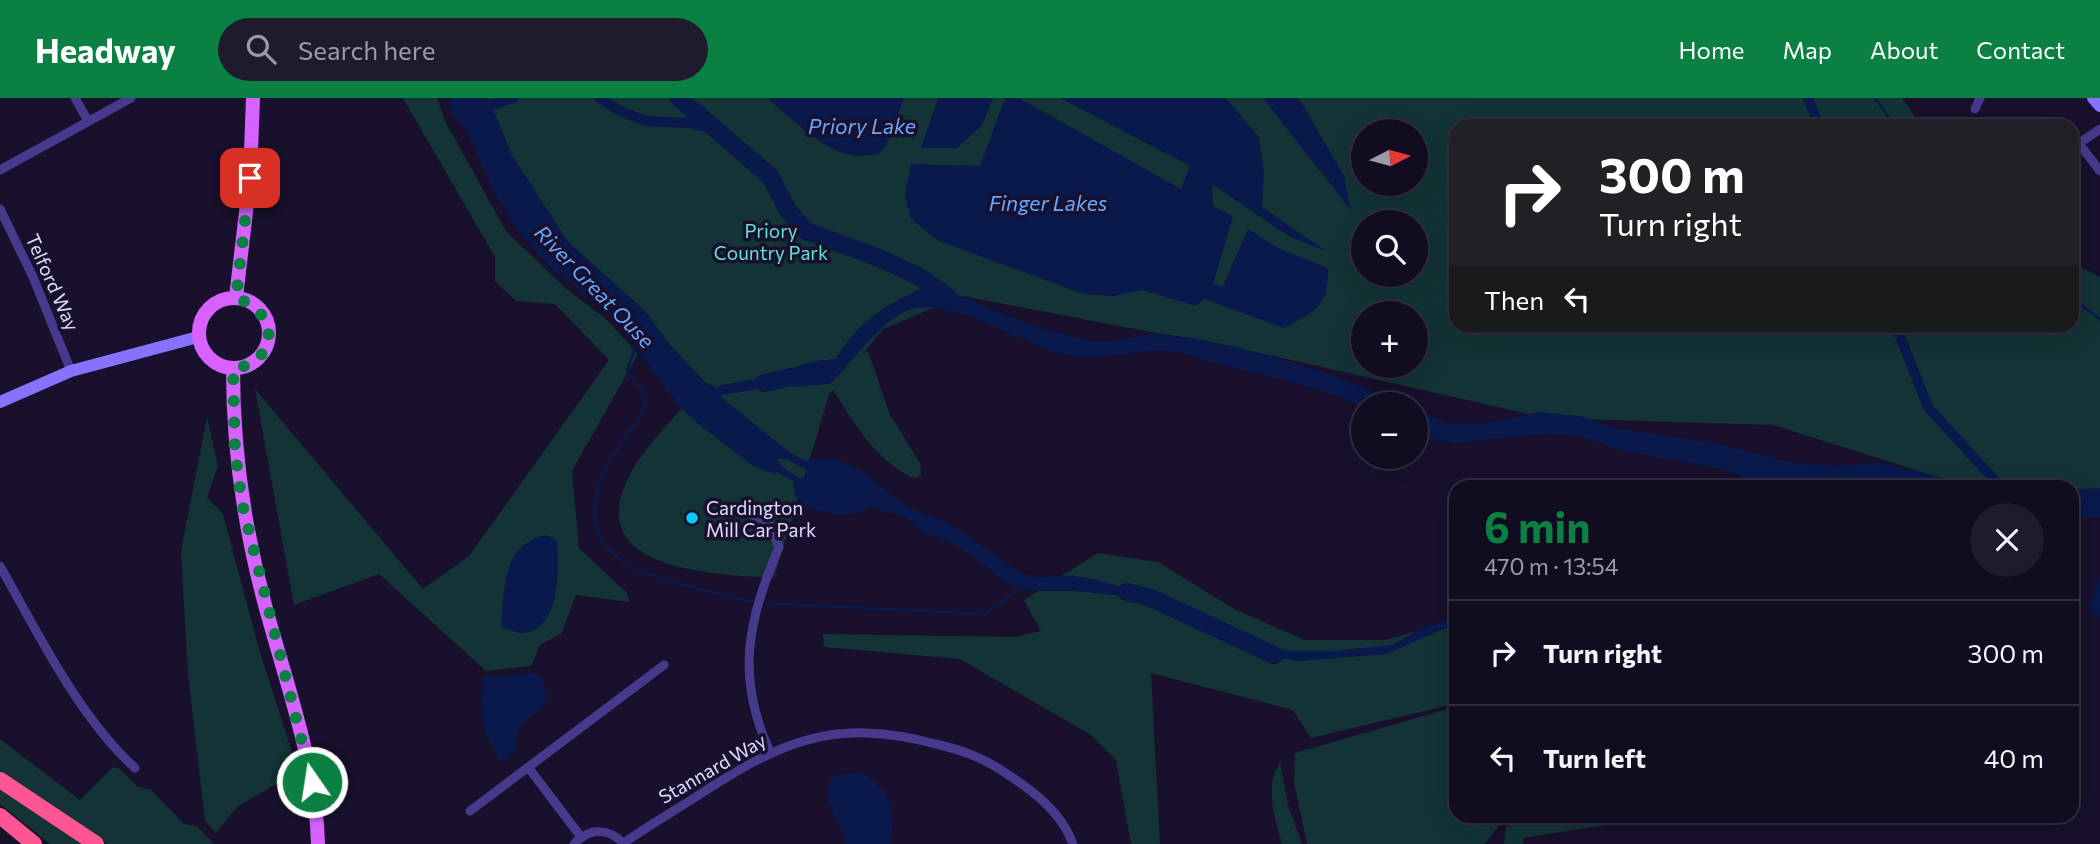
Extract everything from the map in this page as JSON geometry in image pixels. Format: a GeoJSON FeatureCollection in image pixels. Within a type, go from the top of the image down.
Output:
{"type":"FeatureCollection","features":[{"type":"Feature","properties":{"kind":"highway"},"geometry":{"type":"LineString","coordinates":[[0,780],[96,844]]}},
{"type":"Feature","properties":{"kind":"highway"},"geometry":{"type":"LineString","coordinates":[[0,816],[34,844]]}},
{"type":"Feature","properties":{"kind":"main road"},"geometry":{"type":"LineString","coordinates":[[236,298],[250,178],[253,98]]}},
{"type":"Feature","properties":{"kind":"main road"},"geometry":{"type":"LineString","coordinates":[[236,298],[253,303],[264,315],[269,331],[266,348],[257,360],[233,369],[209,359],[198,337],[199,324],[206,311],[219,300],[236,298]]}},
{"type":"Feature","properties":{"kind":"main road"},"geometry":{"type":"LineString","coordinates":[[233,369],[235,451],[242,503],[312,782],[318,844]]}},
{"type":"Feature","properties":{"kind":"street"},"geometry":{"type":"LineString","coordinates":[[75,98],[88,121]]}},
{"type":"Feature","properties":{"kind":"street"},"geometry":{"type":"LineString","coordinates":[[0,170],[131,98]]}},
{"type":"Feature","properties":{"kind":"street"},"geometry":{"type":"LineString","coordinates":[[1975,109],[1980,98]]}},
{"type":"Feature","properties":{"kind":"street"},"geometry":{"type":"LineString","coordinates":[[2093,98],[2100,106]]}},
{"type":"Feature","properties":{"kind":"street"},"geometry":{"type":"LineString","coordinates":[[2079,144],[2100,128]]}},
{"type":"Feature","properties":{"kind":"street"},"geometry":{"type":"LineString","coordinates":[[2079,149],[2100,170]]}},
{"type":"Feature","properties":{"kind":"street","name":"Telford Way"},"geometry":{"type":"LineString","coordinates":[[0,209],[33,277],[71,371]]}},
{"type":"Feature","properties":{"kind":"street"},"geometry":{"type":"LineString","coordinates":[[0,402],[71,371],[198,337]]}},
{"type":"Feature","properties":{"kind":"street"},"geometry":{"type":"LineString","coordinates":[[737,510],[766,520],[777,536],[779,547],[748,642],[748,682],[753,710],[770,752]]}},
{"type":"Feature","properties":{"kind":"street"},"geometry":{"type":"LineString","coordinates":[[0,566],[84,708],[117,752],[135,768]]}},
{"type":"Feature","properties":{"kind":"street"},"geometry":{"type":"LineString","coordinates":[[470,811],[664,665]]}},
{"type":"Feature","properties":{"kind":"street","name":"Stannard Way"},"geometry":{"type":"LineString","coordinates":[[624,844],[739,768],[770,752],[827,735],[865,731],[891,732],[960,748],[993,764],[1050,806],[1068,830],[1073,844]]}},
{"type":"Feature","properties":{"kind":"street"},"geometry":{"type":"LineString","coordinates":[[528,767],[578,840],[592,831],[605,831],[624,844]]}},
{"type":"Feature","properties":{"kind":"green space"},"geometry":{"type":"Polygon","coordinates":[[[403,98],[437,98],[445,121],[506,231],[564,287],[607,320],[638,354],[572,471],[579,548],[626,592],[630,602],[576,595],[561,634],[540,645],[531,666],[486,671],[379,574],[294,605],[255,389],[423,589],[469,556],[609,360],[555,304],[516,301],[495,281],[495,257],[403,98]]]}},
{"type":"Feature","properties":{"kind":"green space","name":"Priory Country Park"},"geometry":{"type":"Polygon","coordinates":[[[488,98],[1902,98],[1916,119],[1449,119],[1449,333],[2079,333],[2079,266],[2100,277],[2100,494],[2079,497],[2079,480],[1947,480],[1773,425],[1546,418],[1370,378],[1428,378],[1428,301],[1351,301],[1351,374],[1251,351],[962,296],[883,329],[862,355],[868,351],[889,413],[920,463],[921,475],[915,479],[878,452],[833,390],[829,395],[774,578],[716,573],[657,560],[635,547],[621,528],[620,503],[633,469],[657,436],[705,382],[669,344],[645,311],[568,242],[512,156],[488,98]]]}},
{"type":"Feature","properties":{"kind":"green space"},"geometry":{"type":"Polygon","coordinates":[[[207,417],[218,466],[207,497],[223,514],[259,649],[298,771],[237,807],[216,833],[205,821],[188,674],[181,551],[207,417]]]}},
{"type":"Feature","properties":{"kind":"green space"},"geometry":{"type":"Polygon","coordinates":[[[1098,553],[1158,562],[1236,610],[1305,640],[1385,640],[1449,623],[1449,705],[1311,738],[1293,710],[1151,673],[1160,844],[1131,844],[1116,760],[1091,735],[960,659],[824,647],[823,634],[1015,637],[1041,631],[1024,600],[1098,553]]]}},
{"type":"Feature","properties":{"kind":"green space"},"geometry":{"type":"Polygon","coordinates":[[[1449,709],[1449,823],[1500,823],[1484,844],[1307,844],[1294,782],[1295,753],[1449,709]]]}},
{"type":"Feature","properties":{"kind":"green space"},"geometry":{"type":"Polygon","coordinates":[[[0,739],[80,800],[113,767],[120,769],[137,786],[151,790],[184,824],[197,826],[214,844],[107,844],[0,772],[0,739]]]}},
{"type":"Feature","properties":{"kind":"green space"},"geometry":{"type":"Polygon","coordinates":[[[1280,763],[1288,805],[1302,844],[1282,844],[1279,835],[1272,791],[1275,771],[1280,763]]]}},
{"type":"Feature","properties":{"kind":"green space"},"geometry":{"type":"Polygon","coordinates":[[[0,787],[81,844],[50,844],[0,804],[0,787]]]}},
{"type":"Feature","properties":{"kind":"green space"},"geometry":{"type":"Polygon","coordinates":[[[1512,823],[1619,823],[1523,838],[1523,844],[1504,844],[1506,828],[1512,823]]]}},
{"type":"Feature","properties":{"kind":"water"},"geometry":{"type":"Polygon","coordinates":[[[449,98],[488,98],[512,155],[568,242],[645,311],[669,344],[705,382],[716,387],[722,398],[789,452],[806,461],[836,459],[850,465],[900,501],[952,525],[1008,565],[1028,575],[1091,579],[1152,599],[1074,591],[1031,591],[1007,583],[971,555],[950,542],[923,532],[905,517],[871,507],[855,514],[836,515],[805,508],[795,495],[793,481],[777,472],[775,474],[753,466],[691,418],[666,390],[617,320],[548,265],[518,231],[491,186],[466,128],[452,115],[449,98]],[[777,459],[782,467],[800,479],[806,476],[806,470],[787,459],[777,459]]]}},
{"type":"Feature","properties":{"kind":"water","name":"Priory Lake"},"geometry":{"type":"Polygon","coordinates":[[[767,98],[904,98],[886,146],[877,155],[851,155],[823,143],[767,98]]]}},
{"type":"Feature","properties":{"kind":"water","name":"Finger Lakes"},"geometry":{"type":"Polygon","coordinates":[[[938,98],[993,98],[982,125],[957,148],[921,148],[938,98]]]}},
{"type":"Feature","properties":{"kind":"water","name":"Finger Lakes"},"geometry":{"type":"Polygon","coordinates":[[[1005,98],[1019,98],[1181,189],[1190,166],[1060,98],[1226,98],[1259,137],[1264,172],[1262,207],[1326,251],[1290,237],[1212,184],[1213,206],[1233,216],[1213,284],[1223,286],[1248,229],[1278,248],[1328,268],[1323,300],[1312,311],[1284,328],[1204,299],[1196,306],[1143,290],[1114,296],[1083,294],[939,241],[911,219],[905,195],[911,164],[980,166],[1005,98]]]}},
{"type":"Feature","properties":{"kind":"water"},"geometry":{"type":"Polygon","coordinates":[[[1263,98],[1298,98],[1344,176],[1350,209],[1263,98]]]}},
{"type":"Feature","properties":{"kind":"water"},"geometry":{"type":"Polygon","coordinates":[[[934,283],[1012,317],[1074,337],[1094,341],[1163,334],[1192,338],[1286,360],[1376,392],[1351,392],[1351,402],[1309,387],[1166,351],[1088,357],[1064,354],[967,316],[929,307],[912,309],[890,321],[830,384],[795,387],[783,384],[781,378],[800,365],[836,359],[855,332],[878,312],[934,283]]]}},
{"type":"Feature","properties":{"kind":"water"},"geometry":{"type":"Polygon","coordinates":[[[1538,412],[1581,416],[1615,428],[1716,443],[1788,462],[1835,466],[1878,462],[1951,480],[1757,480],[1721,469],[1628,452],[1579,436],[1549,434],[1453,443],[1430,439],[1428,415],[1449,424],[1489,423],[1538,412]]]}},
{"type":"Feature","properties":{"kind":"water"},"geometry":{"type":"Polygon","coordinates":[[[2100,488],[2100,517],[2079,518],[2079,490],[2100,488]]]}},
{"type":"Feature","properties":{"kind":"water"},"geometry":{"type":"Polygon","coordinates":[[[546,535],[557,540],[557,581],[551,610],[535,630],[520,633],[501,627],[505,584],[513,558],[532,540],[546,535]]]}},
{"type":"Feature","properties":{"kind":"water"},"geometry":{"type":"Polygon","coordinates":[[[2100,576],[2100,616],[2093,615],[2089,606],[2100,576]]]}},
{"type":"Feature","properties":{"kind":"water"},"geometry":{"type":"Polygon","coordinates":[[[1449,620],[1449,628],[1386,654],[1301,661],[1267,657],[1212,627],[1253,645],[1290,651],[1332,651],[1392,645],[1428,625],[1449,620]]]}},
{"type":"Feature","properties":{"kind":"water"},"geometry":{"type":"Polygon","coordinates":[[[534,673],[542,678],[547,695],[543,709],[522,725],[517,736],[516,751],[501,763],[490,743],[484,722],[481,700],[485,677],[534,673]]]}},
{"type":"Feature","properties":{"kind":"water"},"geometry":{"type":"Polygon","coordinates":[[[860,771],[879,786],[889,801],[892,809],[891,844],[846,844],[828,800],[829,777],[860,771]]]}},
{"type":"Feature","properties":{"kind":"waterway"},"geometry":{"type":"LineString","coordinates":[[481,108],[514,98]]}},
{"type":"Feature","properties":{"kind":"waterway"},"geometry":{"type":"LineString","coordinates":[[600,98],[620,111],[645,121],[689,123],[718,130]]}},
{"type":"Feature","properties":{"kind":"waterway"},"geometry":{"type":"LineString","coordinates":[[679,98],[770,176],[789,212],[806,231],[882,259],[920,277],[947,296]]}},
{"type":"Feature","properties":{"kind":"waterway"},"geometry":{"type":"LineString","coordinates":[[1808,98],[1816,119]]}},
{"type":"Feature","properties":{"kind":"waterway"},"geometry":{"type":"LineString","coordinates":[[1875,98],[1890,119]]}},
{"type":"Feature","properties":{"kind":"waterway"},"geometry":{"type":"LineString","coordinates":[[2079,303],[2100,319]]}},
{"type":"Feature","properties":{"kind":"waterway"},"geometry":{"type":"LineString","coordinates":[[1899,333],[1928,407],[1995,480]]}},
{"type":"Feature","properties":{"kind":"waterway"},"geometry":{"type":"LineString","coordinates":[[637,343],[627,370],[642,390],[646,407],[602,477],[595,501],[595,522],[601,539],[611,552],[625,563],[658,578],[756,602]]}},
{"type":"Feature","properties":{"kind":"waterway"},"geometry":{"type":"LineString","coordinates":[[764,383],[804,374]]}},
{"type":"Feature","properties":{"kind":"waterway"},"geometry":{"type":"LineString","coordinates":[[722,390],[764,383]]}},
{"type":"Feature","properties":{"kind":"waterway"},"geometry":{"type":"LineString","coordinates":[[763,603],[985,614],[1022,586]]}},
{"type":"Feature","properties":{"kind":"waterway","name":"River Great Ouse"},"geometry":{"type":"LineString","coordinates":[[1127,592],[1151,598],[1274,655]]}},
{"type":"Feature","properties":{"kind":"place","name":"Cardington Mill Car Park"},"geometry":{"type":"Point","coordinates":[692,518]}},
{"type":"Feature","properties":{"kind":"route"},"geometry":{"type":"LineString","coordinates":[[250,178],[236,298],[253,303],[264,315],[269,331],[266,348],[257,360],[246,367],[233,369],[235,451],[251,551],[312,782]]}}]}
